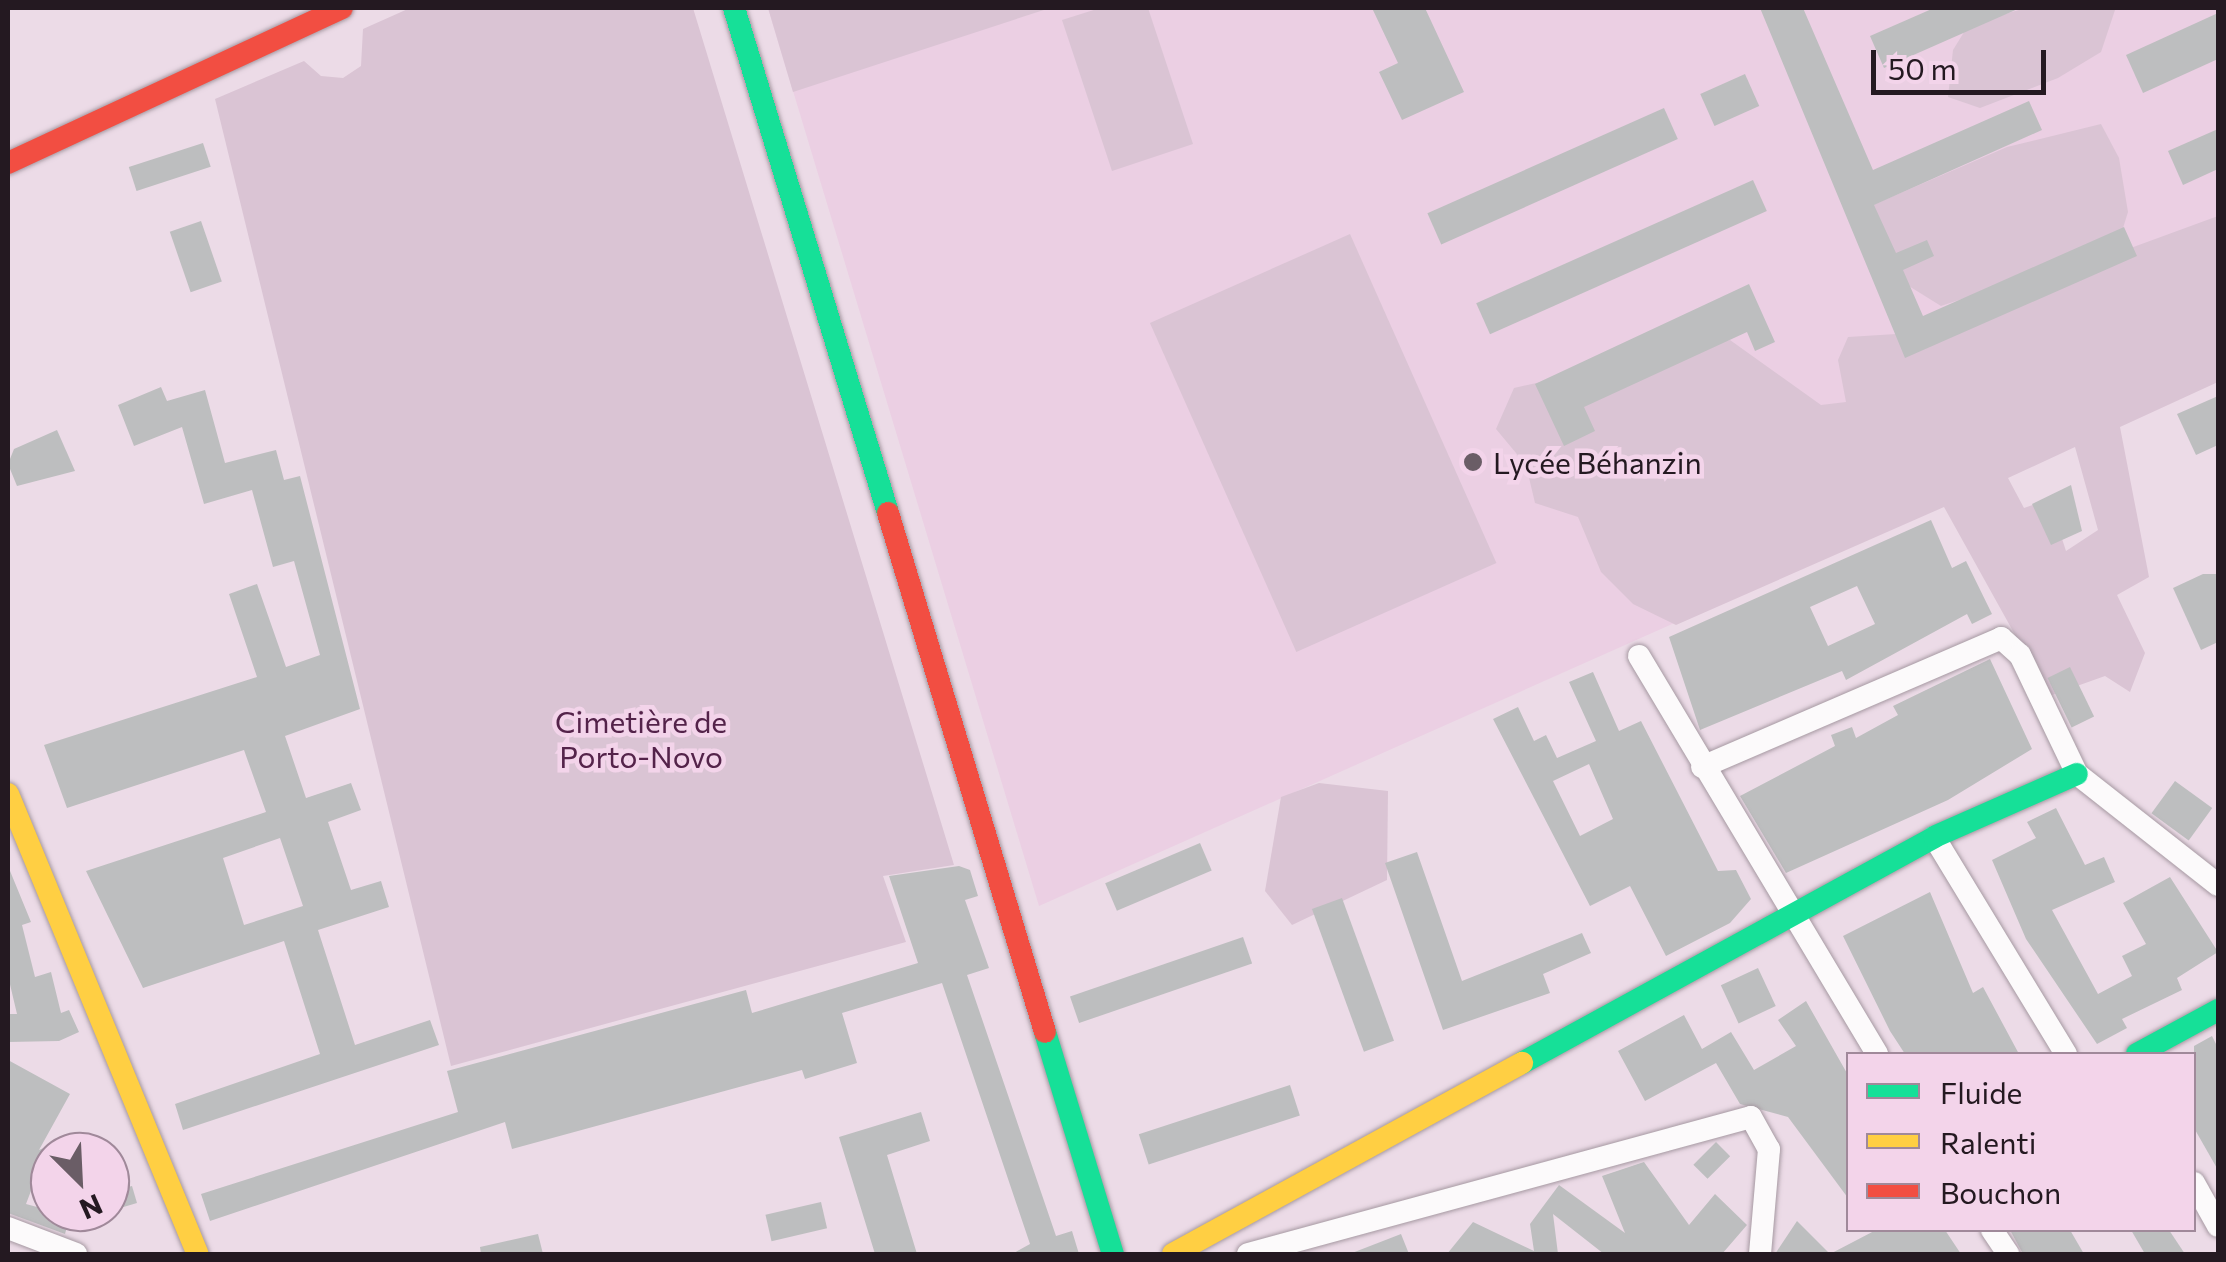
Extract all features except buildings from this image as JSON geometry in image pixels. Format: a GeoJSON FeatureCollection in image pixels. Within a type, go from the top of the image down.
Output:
{"type":"FeatureCollection","features":[{"type":"Feature","properties":{"kind":"street"},"geometry":{"type":"LineString","coordinates":[[8,163],[342,8]]}},
{"type":"Feature","properties":{"kind":"street"},"geometry":{"type":"LineString","coordinates":[[734,8],[1113,1254]]}},
{"type":"Feature","properties":{"kind":"street"},"geometry":{"type":"LineString","coordinates":[[1702,767],[2001,638],[2020,655],[2077,774],[2218,886]]}},
{"type":"Feature","properties":{"kind":"street"},"geometry":{"type":"LineString","coordinates":[[1639,656],[1786,916],[1876,1052]]}},
{"type":"Feature","properties":{"kind":"street"},"geometry":{"type":"LineString","coordinates":[[1173,1254],[1934,837],[2077,774]]}},
{"type":"Feature","properties":{"kind":"street"},"geometry":{"type":"LineString","coordinates":[[8,794],[198,1254]]}},
{"type":"Feature","properties":{"kind":"street"},"geometry":{"type":"LineString","coordinates":[[1934,837],[2065,1052]]}},
{"type":"Feature","properties":{"kind":"street"},"geometry":{"type":"LineString","coordinates":[[2141,1052],[2218,1010]]}},
{"type":"Feature","properties":{"kind":"street"},"geometry":{"type":"LineString","coordinates":[[1248,1254],[1751,1117],[1769,1149],[1760,1254]]}},
{"type":"Feature","properties":{"kind":"street"},"geometry":{"type":"LineString","coordinates":[[2196,1187],[2218,1226]]}},
{"type":"Feature","properties":{"kind":"street"},"geometry":{"type":"LineString","coordinates":[[8,1228],[76,1254]]}},
{"type":"Feature","properties":{"kind":"street"},"geometry":{"type":"LineString","coordinates":[[1993,1232],[2008,1254]]}},
{"type":"Feature","properties":{"kind":"shaded area","name":"Lycée Béhanzin"},"geometry":{"type":"Polygon","coordinates":[[[768,8],[2218,8],[2218,381],[1039,906],[768,8]]]}},
{"type":"Feature","properties":{"kind":"green space","name":"Cimetière de Porto-Novo"},"geometry":{"type":"Polygon","coordinates":[[[410,8],[693,8],[954,865],[883,876],[906,942],[451,1066],[215,99],[304,61],[321,76],[343,78],[361,66],[363,29],[410,8]]]}},
{"type":"Feature","properties":{"kind":"green space"},"geometry":{"type":"Polygon","coordinates":[[[768,8],[1050,8],[793,92],[768,8]]]}},
{"type":"Feature","properties":{"kind":"green space"},"geometry":{"type":"Polygon","coordinates":[[[1100,8],[1148,8],[1193,144],[1112,171],[1062,20],[1100,8]]]}},
{"type":"Feature","properties":{"kind":"green space"},"geometry":{"type":"Polygon","coordinates":[[[2026,8],[2115,10],[2101,52],[2058,78],[1980,108],[1948,97],[1953,50],[1969,24],[2026,8]]]}},
{"type":"Feature","properties":{"kind":"green space"},"geometry":{"type":"Polygon","coordinates":[[[2101,124],[2119,158],[2128,212],[2117,247],[1941,306],[1904,283],[1873,205],[2007,147],[2101,124]]]}},
{"type":"Feature","properties":{"kind":"green space"},"geometry":{"type":"Polygon","coordinates":[[[2218,216],[2218,382],[2120,427],[2149,577],[2117,595],[2145,653],[2130,692],[2105,676],[2049,696],[1944,507],[1676,625],[1633,604],[1601,572],[1578,517],[1535,503],[1526,465],[1496,429],[1514,388],[1730,340],[1821,405],[1846,402],[1838,360],[1848,337],[1896,334],[2218,216]],[[2075,447],[2008,478],[2024,508],[2049,499],[2066,551],[2098,530],[2075,447]]]}},
{"type":"Feature","properties":{"kind":"green space"},"geometry":{"type":"Polygon","coordinates":[[[1350,234],[1496,563],[1296,652],[1150,323],[1350,234]]]}},
{"type":"Feature","properties":{"kind":"green space"},"geometry":{"type":"Polygon","coordinates":[[[1319,783],[1388,791],[1387,880],[1292,925],[1265,891],[1281,797],[1319,783]]]}},
{"type":"Feature","properties":{"kind":"traffic: fast"},"geometry":{"type":"LineString","coordinates":[[734,8],[888,513]]}},
{"type":"Feature","properties":{"kind":"traffic: fast"},"geometry":{"type":"LineString","coordinates":[[1522,1063],[1934,837],[2077,774]]}},
{"type":"Feature","properties":{"kind":"traffic: fast"},"geometry":{"type":"LineString","coordinates":[[2141,1052],[2218,1010]]}},
{"type":"Feature","properties":{"kind":"traffic: fast"},"geometry":{"type":"LineString","coordinates":[[1045,1032],[1113,1254]]}},
{"type":"Feature","properties":{"kind":"traffic: slow"},"geometry":{"type":"LineString","coordinates":[[8,794],[198,1254]]}},
{"type":"Feature","properties":{"kind":"traffic: slow"},"geometry":{"type":"LineString","coordinates":[[1173,1254],[1522,1063]]}},
{"type":"Feature","properties":{"kind":"traffic: jam"},"geometry":{"type":"LineString","coordinates":[[8,163],[342,8]]}},
{"type":"Feature","properties":{"kind":"traffic: jam"},"geometry":{"type":"LineString","coordinates":[[888,513],[1045,1032]]}},
{"type":"Feature","properties":{"kind":"place","name":"Lycée Béhanzin"},"geometry":{"type":"Point","coordinates":[1473,462]}}]}
